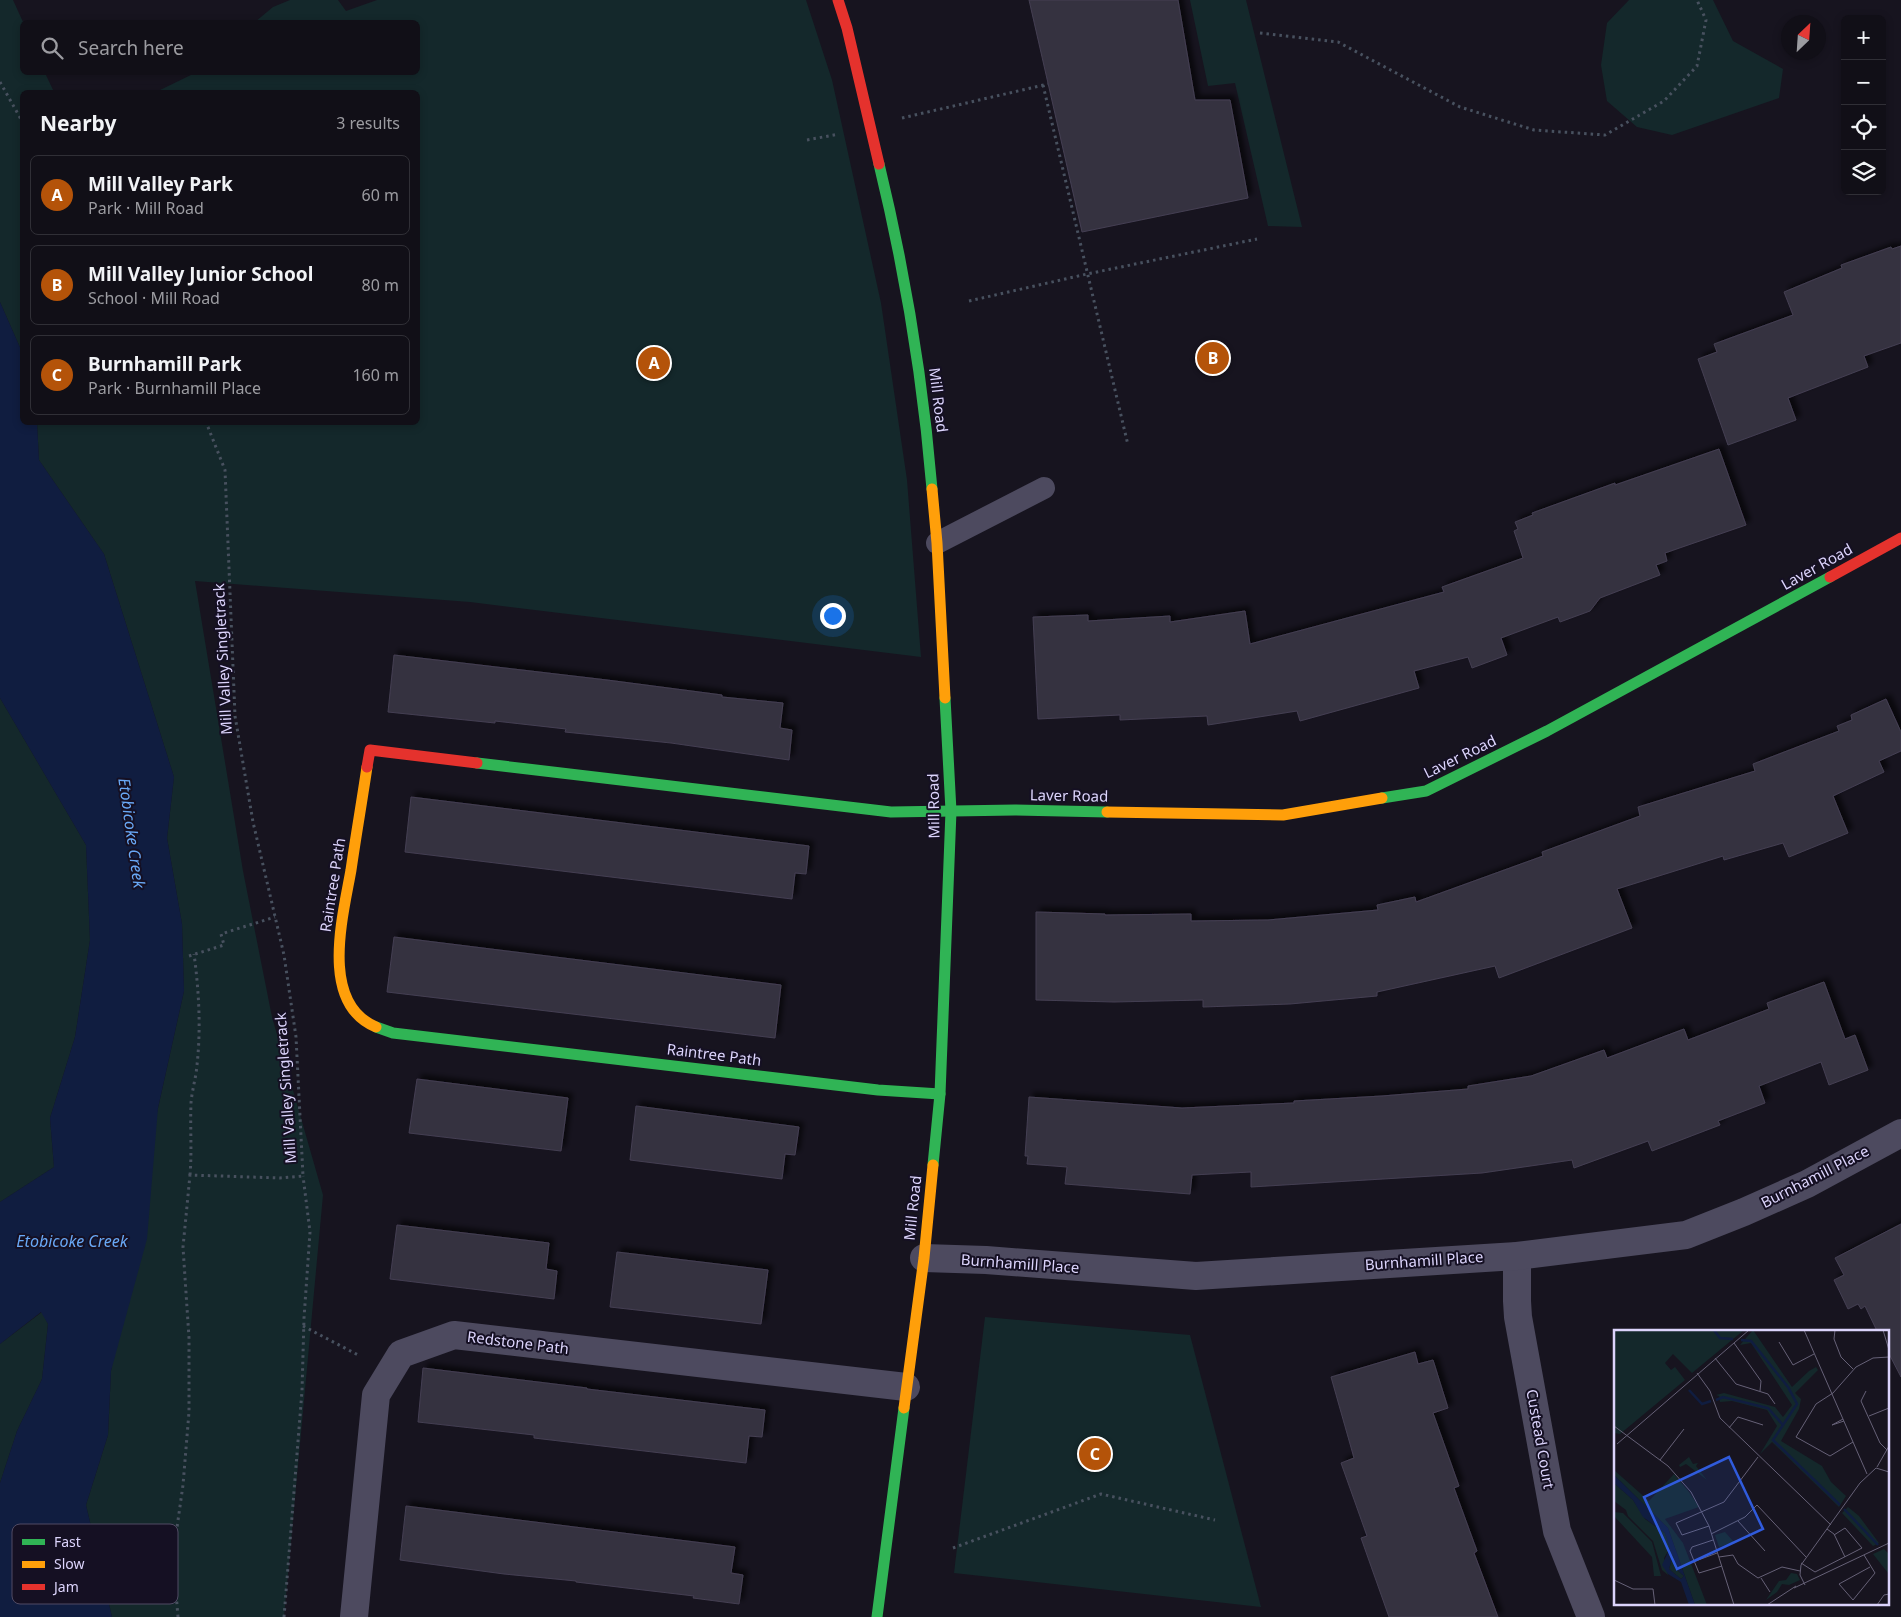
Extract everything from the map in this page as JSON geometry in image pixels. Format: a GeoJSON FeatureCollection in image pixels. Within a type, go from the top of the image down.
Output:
{"type":"FeatureCollection","features":[{"type":"Feature","properties":{"kind":"street","name":"Mill Road"},"geometry":{"type":"LineString","coordinates":[[838,0],[847,28],[889,205],[912,321],[927,428],[937,544],[951,811],[940,1094],[924,1258],[877,1617]]}},
{"type":"Feature","properties":{"kind":"street","name":"Laver Road"},"geometry":{"type":"LineString","coordinates":[[951,811],[1015,810],[1283,814],[1426,791],[1547,730],[1901,538]]}},
{"type":"Feature","properties":{"kind":"street","name":"Raintree Path"},"geometry":{"type":"LineString","coordinates":[[940,1094],[878,1090],[393,1033],[369,1024],[358,1017],[350,1005],[340,969],[338,949],[370,750],[891,812],[951,811]]}},
{"type":"Feature","properties":{"kind":"street","name":"Burnhamill Place"},"geometry":{"type":"LineString","coordinates":[[924,1258],[986,1260],[1196,1276],[1517,1256],[1686,1235],[1744,1212],[1806,1184],[1901,1133]]}},
{"type":"Feature","properties":{"kind":"street","name":"Custead Court"},"geometry":{"type":"LineString","coordinates":[[1517,1256],[1516,1301],[1518,1317],[1557,1531],[1591,1617]]}},
{"type":"Feature","properties":{"kind":"street","name":"Redstone Path"},"geometry":{"type":"LineString","coordinates":[[357,1617],[376,1395],[401,1354],[454,1335],[906,1387]]}},
{"type":"Feature","properties":{"kind":"lane"},"geometry":{"type":"LineString","coordinates":[[937,544],[1044,488]]}},
{"type":"Feature","properties":{"kind":"path"},"geometry":{"type":"LineString","coordinates":[[1260,33],[1338,42],[1460,107],[1534,130],[1605,135],[1664,101],[1697,66],[1706,20],[1697,0]]}},
{"type":"Feature","properties":{"kind":"path"},"geometry":{"type":"LineString","coordinates":[[0,82],[20,117]]}},
{"type":"Feature","properties":{"kind":"path"},"geometry":{"type":"LineString","coordinates":[[899,119],[1048,84]]}},
{"type":"Feature","properties":{"kind":"path"},"geometry":{"type":"LineString","coordinates":[[1042,85],[1128,445]]}},
{"type":"Feature","properties":{"kind":"path"},"geometry":{"type":"LineString","coordinates":[[807,140],[842,133]]}},
{"type":"Feature","properties":{"kind":"path"},"geometry":{"type":"LineString","coordinates":[[969,301],[1087,274],[1257,239]]}},
{"type":"Feature","properties":{"kind":"path","name":"Mill Valley Singletrack"},"geometry":{"type":"LineString","coordinates":[[190,1175],[280,1178],[303,1176],[296,1037],[284,955],[253,822],[235,716],[224,470],[207,425]]}},
{"type":"Feature","properties":{"kind":"path"},"geometry":{"type":"LineString","coordinates":[[189,956],[224,945],[221,934],[275,917]]}},
{"type":"Feature","properties":{"kind":"path"},"geometry":{"type":"LineString","coordinates":[[178,1524],[190,1412],[189,1338],[183,1247],[192,1151],[191,1103],[197,1064],[199,1030],[194,954]]}},
{"type":"Feature","properties":{"kind":"path"},"geometry":{"type":"LineString","coordinates":[[284,1617],[302,1391],[303,1326],[310,1232],[303,1176]]}},
{"type":"Feature","properties":{"kind":"path"},"geometry":{"type":"LineString","coordinates":[[303,1326],[390,1373]]}},
{"type":"Feature","properties":{"kind":"path"},"geometry":{"type":"LineString","coordinates":[[953,1548],[1101,1494],[1215,1520]]}},
{"type":"Feature","properties":{"kind":"path"},"geometry":{"type":"LineString","coordinates":[[177,1604],[178,1617]]}},
{"type":"Feature","properties":{"kind":"green space"},"geometry":{"type":"Polygon","coordinates":[[[0,0],[13,0],[22,20],[20,20],[20,75],[46,75],[53,90],[20,90],[20,347],[0,302],[0,0]]]}},
{"type":"Feature","properties":{"kind":"green space"},"geometry":{"type":"Polygon","coordinates":[[[290,0],[338,0],[346,11],[377,0],[806,0],[832,80],[881,303],[907,480],[921,657],[470,602],[195,581],[243,871],[272,1017],[323,1195],[284,1617],[112,1617],[109,1604],[178,1604],[178,1524],[90,1524],[86,1505],[108,1435],[111,1371],[158,1108],[184,991],[182,924],[167,838],[174,777],[104,554],[39,460],[37,425],[420,425],[420,90],[160,90],[191,75],[420,75],[420,20],[257,20],[273,7],[290,0]]]}},
{"type":"Feature","properties":{"kind":"green space"},"geometry":{"type":"Polygon","coordinates":[[[1190,0],[1246,0],[1302,227],[1268,226],[1235,83],[1208,86],[1190,0]]]}},
{"type":"Feature","properties":{"kind":"green space"},"geometry":{"type":"Polygon","coordinates":[[[1629,0],[1713,0],[1733,41],[1783,69],[1779,98],[1672,135],[1637,127],[1607,101],[1601,65],[1607,23],[1629,0]]]}},
{"type":"Feature","properties":{"kind":"green space"},"geometry":{"type":"Polygon","coordinates":[[[0,698],[86,845],[90,940],[75,1037],[50,1118],[54,1167],[0,1202],[0,698]]]}},
{"type":"Feature","properties":{"kind":"green space"},"geometry":{"type":"Polygon","coordinates":[[[42,1312],[48,1324],[42,1379],[17,1431],[0,1483],[0,1344],[42,1312]]]}},
{"type":"Feature","properties":{"kind":"green space"},"geometry":{"type":"Polygon","coordinates":[[[985,1317],[1190,1335],[1261,1607],[954,1573],[985,1317]]]}},
{"type":"Feature","properties":{"kind":"water","name":"Etobicoke Creek"},"geometry":{"type":"Polygon","coordinates":[[[0,302],[20,347],[20,425],[37,425],[39,460],[104,554],[174,777],[167,838],[182,924],[184,991],[158,1108],[147,1239],[111,1371],[108,1435],[86,1505],[90,1524],[12,1524],[12,1604],[109,1604],[112,1617],[0,1617],[0,1483],[17,1431],[42,1379],[48,1324],[41,1312],[0,1344],[0,1202],[54,1167],[50,1118],[75,1037],[90,940],[86,845],[0,698],[0,302]]]}},
{"type":"Feature","properties":{"kind":"building"},"geometry":{"type":"Polygon","coordinates":[[[1029,0],[1178,0],[1195,100],[1230,100],[1248,198],[1082,232],[1029,0]]]}},
{"type":"Feature","properties":{"kind":"building"},"geometry":{"type":"Polygon","coordinates":[[[1901,246],[1901,343],[1864,356],[1868,367],[1788,398],[1796,420],[1728,445],[1698,359],[1717,352],[1714,344],[1793,315],[1784,292],[1842,268],[1841,265],[1891,247],[1892,249],[1901,246]]]}},
{"type":"Feature","properties":{"kind":"building"},"geometry":{"type":"Polygon","coordinates":[[[1719,449],[1746,525],[1665,553],[1667,561],[1656,565],[1660,575],[1600,598],[1590,611],[1560,622],[1558,617],[1501,638],[1507,655],[1472,668],[1468,657],[1414,671],[1419,688],[1300,721],[1297,711],[1208,725],[1207,716],[1120,720],[1120,715],[1038,719],[1033,617],[1088,615],[1088,621],[1170,616],[1170,622],[1245,611],[1250,644],[1444,592],[1442,587],[1523,558],[1514,531],[1518,529],[1515,522],[1533,515],[1532,513],[1615,483],[1615,485],[1719,449]]]}},
{"type":"Feature","properties":{"kind":"building"},"geometry":{"type":"Polygon","coordinates":[[[394,655],[607,680],[722,695],[722,697],[783,703],[780,728],[792,730],[789,760],[671,743],[565,732],[566,729],[388,712],[394,655]]]}},
{"type":"Feature","properties":{"kind":"building"},"geometry":{"type":"Polygon","coordinates":[[[1886,699],[1901,732],[1901,751],[1879,761],[1884,772],[1833,796],[1848,833],[1789,857],[1783,843],[1724,860],[1723,856],[1617,889],[1632,928],[1499,978],[1495,966],[1377,992],[1377,996],[1290,1004],[1203,1007],[1203,1000],[1114,1002],[1036,1000],[1036,912],[1105,915],[1191,914],[1191,921],[1268,920],[1378,910],[1377,905],[1415,897],[1416,902],[1543,856],[1542,852],[1640,816],[1638,807],[1755,771],[1753,764],[1839,731],[1837,726],[1852,720],[1851,715],[1886,699]]]}},
{"type":"Feature","properties":{"kind":"building"},"geometry":{"type":"Polygon","coordinates":[[[411,797],[809,846],[806,874],[795,873],[792,899],[405,852],[411,797]]]}},
{"type":"Feature","properties":{"kind":"building"},"geometry":{"type":"Polygon","coordinates":[[[394,937],[781,985],[775,1038],[387,992],[394,937]]]}},
{"type":"Feature","properties":{"kind":"building"},"geometry":{"type":"Polygon","coordinates":[[[1824,982],[1845,1039],[1855,1035],[1868,1070],[1829,1085],[1821,1062],[1759,1086],[1765,1103],[1718,1121],[1720,1125],[1652,1151],[1648,1141],[1574,1168],[1572,1160],[1482,1173],[1251,1187],[1251,1172],[1192,1175],[1190,1194],[1065,1184],[1067,1167],[1027,1164],[1028,1156],[1025,1156],[1029,1097],[1182,1108],[1294,1103],[1294,1101],[1468,1089],[1468,1086],[1531,1076],[1604,1050],[1607,1058],[1684,1029],[1688,1040],[1769,1009],[1767,1003],[1824,982]]]}},
{"type":"Feature","properties":{"kind":"building"},"geometry":{"type":"Polygon","coordinates":[[[417,1079],[568,1098],[561,1151],[409,1133],[417,1079]]]}},
{"type":"Feature","properties":{"kind":"building"},"geometry":{"type":"Polygon","coordinates":[[[636,1106],[799,1127],[795,1155],[785,1154],[782,1179],[630,1160],[636,1106]]]}},
{"type":"Feature","properties":{"kind":"building"},"geometry":{"type":"Polygon","coordinates":[[[1901,1224],[1901,1377],[1888,1352],[1888,1330],[1877,1330],[1865,1306],[1861,1309],[1858,1304],[1848,1309],[1834,1280],[1844,1275],[1835,1258],[1901,1224]]]}},
{"type":"Feature","properties":{"kind":"building"},"geometry":{"type":"Polygon","coordinates":[[[397,1225],[549,1243],[546,1269],[557,1271],[554,1299],[390,1279],[397,1225]]]}},
{"type":"Feature","properties":{"kind":"building"},"geometry":{"type":"Polygon","coordinates":[[[617,1252],[768,1270],[761,1324],[610,1307],[617,1252]]]}},
{"type":"Feature","properties":{"kind":"building"},"geometry":{"type":"Polygon","coordinates":[[[1415,1352],[1418,1364],[1433,1360],[1448,1408],[1433,1413],[1459,1486],[1454,1488],[1477,1551],[1474,1553],[1498,1617],[1389,1617],[1361,1538],[1367,1536],[1341,1463],[1354,1458],[1331,1377],[1415,1352]]]}},
{"type":"Feature","properties":{"kind":"building"},"geometry":{"type":"Polygon","coordinates":[[[423,1368],[765,1410],[762,1437],[749,1436],[746,1463],[418,1422],[423,1368]]]}},
{"type":"Feature","properties":{"kind":"building"},"geometry":{"type":"Polygon","coordinates":[[[406,1506],[735,1547],[731,1573],[743,1575],[739,1604],[693,1598],[694,1596],[400,1560],[406,1506]]]}},
{"type":"Feature","properties":{"kind":"traffic: fast"},"geometry":{"type":"LineString","coordinates":[[879,164],[912,326],[924,407],[932,489]]}},
{"type":"Feature","properties":{"kind":"traffic: fast"},"geometry":{"type":"LineString","coordinates":[[1382,798],[1426,791],[1547,731],[1830,577]]}},
{"type":"Feature","properties":{"kind":"traffic: fast"},"geometry":{"type":"LineString","coordinates":[[933,1165],[940,1094],[951,811],[945,698]]}},
{"type":"Feature","properties":{"kind":"traffic: fast"},"geometry":{"type":"LineString","coordinates":[[477,763],[891,812],[1015,810],[1107,812]]}},
{"type":"Feature","properties":{"kind":"traffic: fast"},"geometry":{"type":"LineString","coordinates":[[376,1027],[393,1033],[878,1090],[940,1094]]}},
{"type":"Feature","properties":{"kind":"traffic: fast"},"geometry":{"type":"LineString","coordinates":[[877,1617],[904,1408]]}},
{"type":"Feature","properties":{"kind":"traffic: slow"},"geometry":{"type":"LineString","coordinates":[[932,489],[937,543],[945,698]]}},
{"type":"Feature","properties":{"kind":"traffic: slow"},"geometry":{"type":"LineString","coordinates":[[367,767],[340,934],[339,957],[341,979],[347,999],[358,1015],[376,1027]]}},
{"type":"Feature","properties":{"kind":"traffic: slow"},"geometry":{"type":"LineString","coordinates":[[1107,812],[1283,815],[1382,798]]}},
{"type":"Feature","properties":{"kind":"traffic: slow"},"geometry":{"type":"LineString","coordinates":[[904,1408],[924,1258],[933,1165]]}},
{"type":"Feature","properties":{"kind":"traffic: jam"},"geometry":{"type":"LineString","coordinates":[[838,0],[847,28],[879,164]]}},
{"type":"Feature","properties":{"kind":"traffic: jam"},"geometry":{"type":"LineString","coordinates":[[1830,577],[1901,538]]}},
{"type":"Feature","properties":{"kind":"traffic: jam"},"geometry":{"type":"LineString","coordinates":[[367,767],[370,750],[477,763]]}},
{"type":"Feature","properties":{"kind":"place","name":"Mill Valley Junior School"},"geometry":{"type":"Point","coordinates":[1213,358]}},
{"type":"Feature","properties":{"kind":"place","name":"Mill Valley Park"},"geometry":{"type":"Point","coordinates":[654,363]}},
{"type":"Feature","properties":{"kind":"place","name":"Burnhamill Park"},"geometry":{"type":"Point","coordinates":[1095,1454]}}]}
